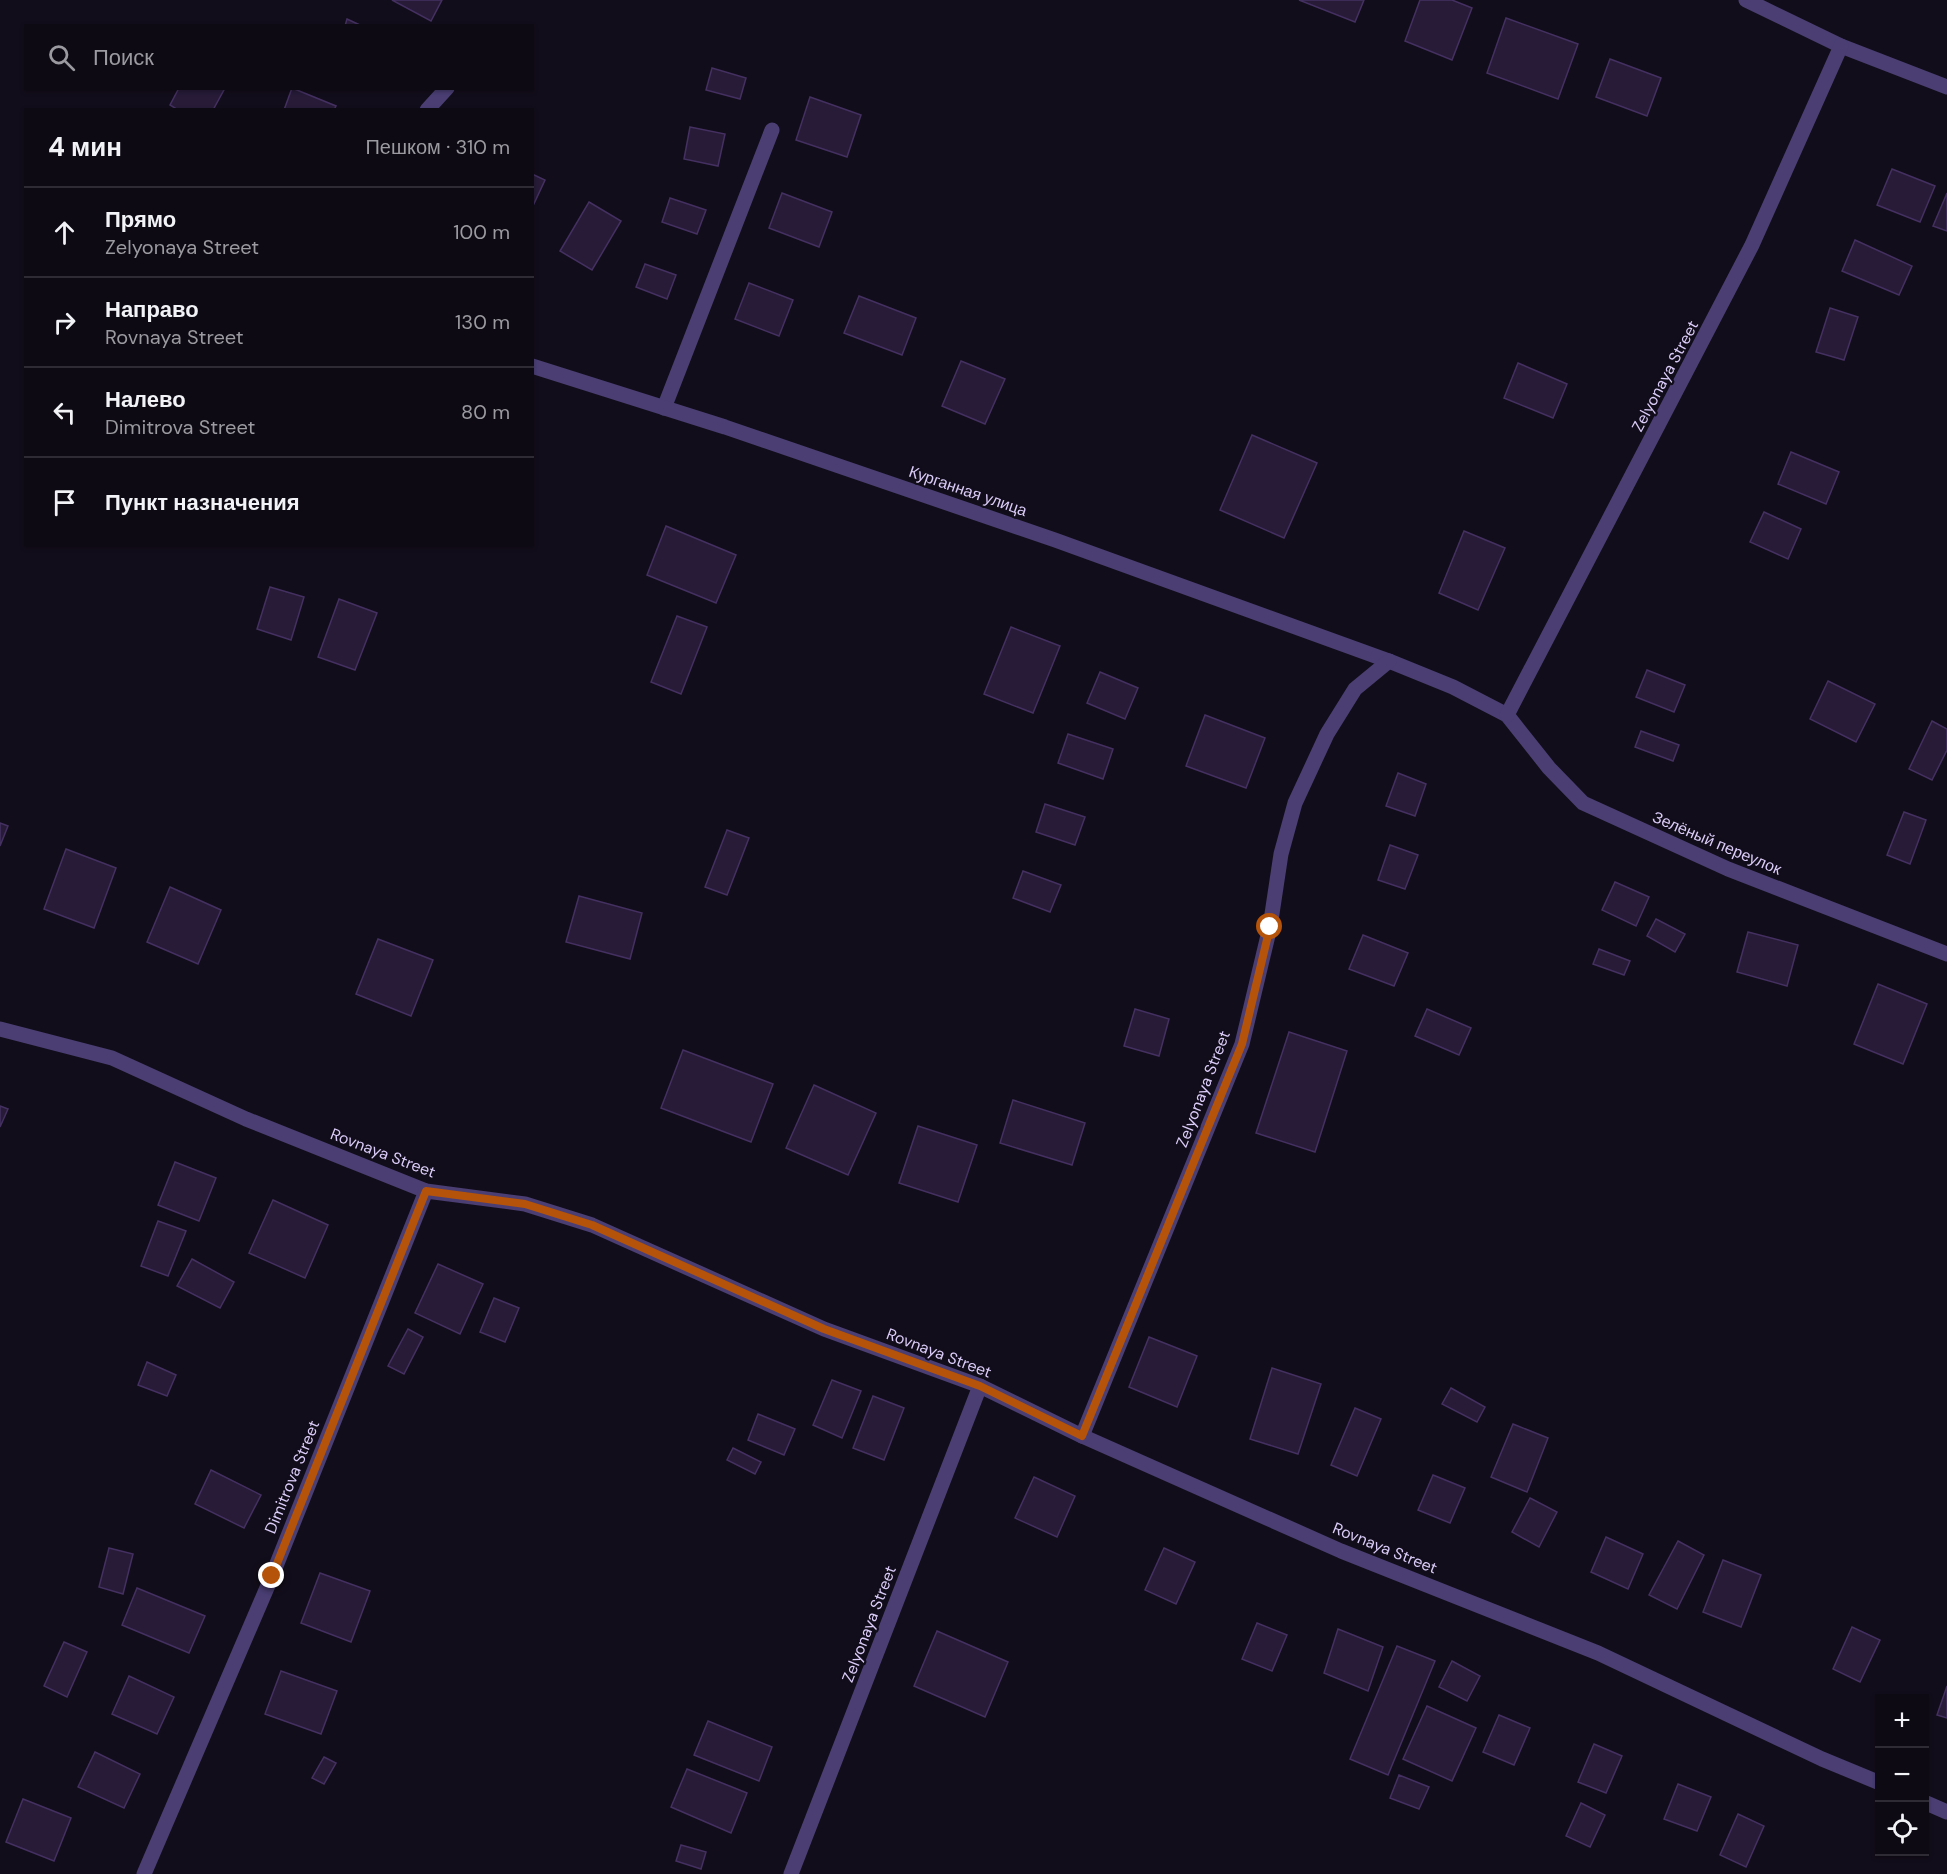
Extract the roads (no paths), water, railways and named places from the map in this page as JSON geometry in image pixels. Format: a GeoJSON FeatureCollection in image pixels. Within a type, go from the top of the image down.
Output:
{"type":"FeatureCollection","features":[{"type":"Feature","properties":{"kind":"street"},"geometry":{"type":"LineString","coordinates":[[1746,0],[1841,46],[1947,87]]}},
{"type":"Feature","properties":{"kind":"street","name":"Zelyonaya Street"},"geometry":{"type":"LineString","coordinates":[[1507,715],[1752,245],[1841,46]]}},
{"type":"Feature","properties":{"kind":"street"},"geometry":{"type":"LineString","coordinates":[[430,108],[445,90]]}},
{"type":"Feature","properties":{"kind":"street"},"geometry":{"type":"LineString","coordinates":[[664,408],[772,130]]}},
{"type":"Feature","properties":{"kind":"street","name":"Курганная улица"},"geometry":{"type":"LineString","coordinates":[[534,367],[1055,540],[1389,661],[1453,687],[1507,715]]}},
{"type":"Feature","properties":{"kind":"street","name":"Zelyonaya Street"},"geometry":{"type":"LineString","coordinates":[[1082,1436],[1242,1044],[1270,927],[1281,854],[1294,803],[1327,734],[1355,689],[1389,661]]}},
{"type":"Feature","properties":{"kind":"street","name":"Зелёный переулок"},"geometry":{"type":"LineString","coordinates":[[1507,715],[1549,768],[1583,803],[1728,869],[1947,954]]}},
{"type":"Feature","properties":{"kind":"street","name":"Rovnaya Street"},"geometry":{"type":"LineString","coordinates":[[0,1029],[112,1058],[246,1119],[426,1191],[525,1204],[592,1225],[824,1329],[980,1386],[1082,1436],[1341,1551],[1598,1653],[1822,1759],[1875,1781]]}},
{"type":"Feature","properties":{"kind":"street","name":"Dimitrova Street"},"geometry":{"type":"LineString","coordinates":[[144,1874],[272,1576],[426,1191]]}},
{"type":"Feature","properties":{"kind":"street","name":"Zelyonaya Street"},"geometry":{"type":"LineString","coordinates":[[791,1874],[980,1386]]}},
{"type":"Feature","properties":{"kind":"street"},"geometry":{"type":"LineString","coordinates":[[1929,1804],[1947,1812]]}}]}
